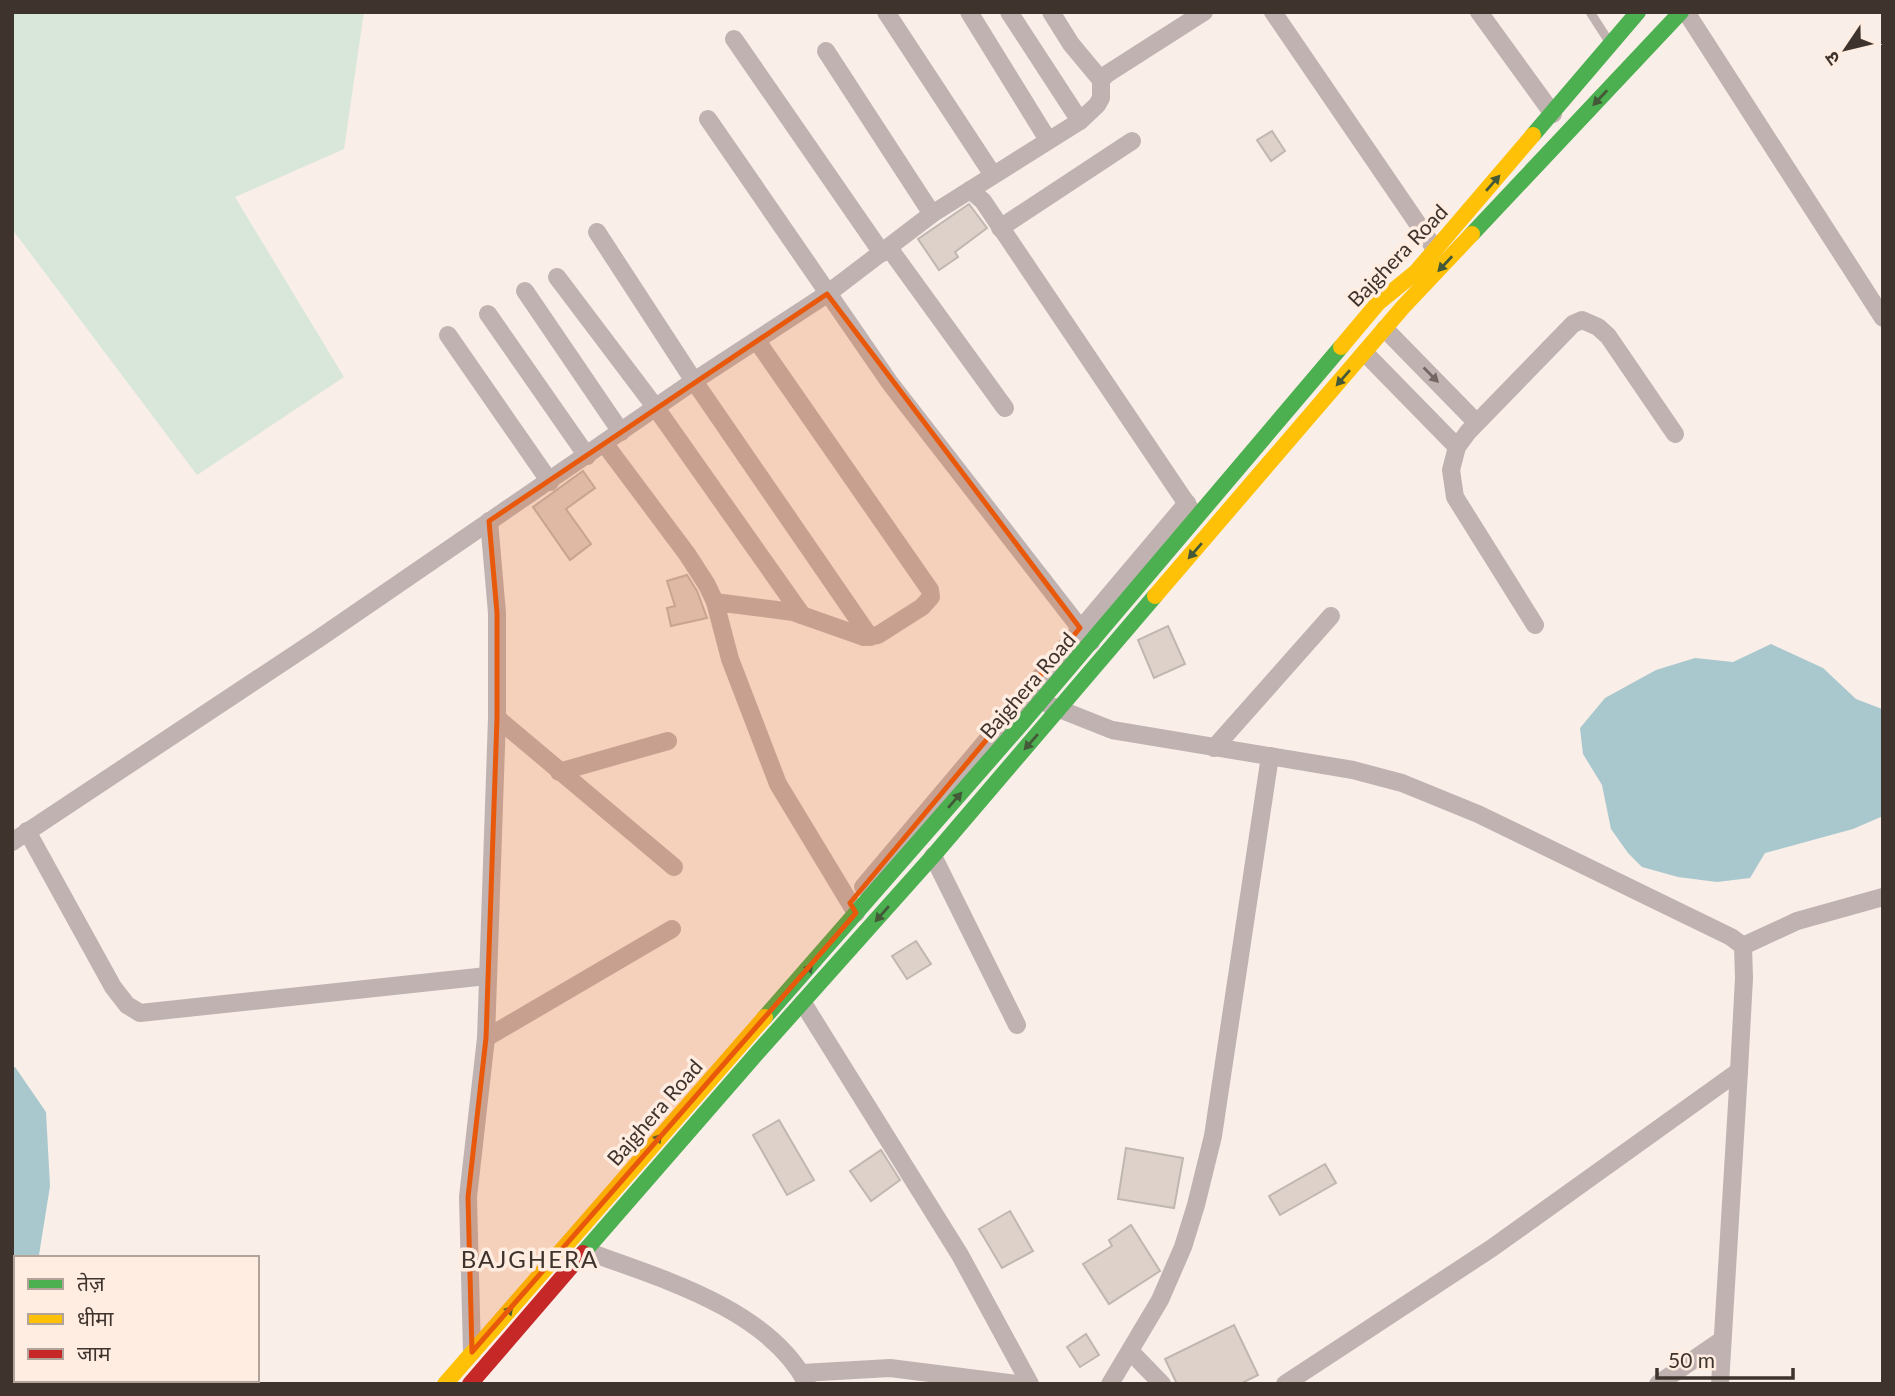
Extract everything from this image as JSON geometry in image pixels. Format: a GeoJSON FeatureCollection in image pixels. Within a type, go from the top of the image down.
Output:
{"type":"FeatureCollection","features":[{"type":"Feature","properties":{"kind":"main road","name":"Bajghera Road"},"geometry":{"type":"LineString","coordinates":[[445,1384],[744,1039],[853,908],[1091,642],[1378,303],[1416,271],[1638,12]]}},
{"type":"Feature","properties":{"kind":"main road","name":"Bajghera Road"},"geometry":{"type":"LineString","coordinates":[[470,1384],[933,856],[1403,307],[1681,12]]}},
{"type":"Feature","properties":{"kind":"main road"},"geometry":{"type":"LineString","coordinates":[[1611,44],[1629,68]]}},
{"type":"Feature","properties":{"kind":"street"},"geometry":{"type":"LineString","coordinates":[[886,12],[993,175]]}},
{"type":"Feature","properties":{"kind":"street"},"geometry":{"type":"LineString","coordinates":[[968,12],[1048,140]]}},
{"type":"Feature","properties":{"kind":"street"},"geometry":{"type":"LineString","coordinates":[[1009,12],[1080,121]]}},
{"type":"Feature","properties":{"kind":"street"},"geometry":{"type":"LineString","coordinates":[[12,842],[550,482],[694,380],[827,294],[932,214],[1080,121],[1101,98],[1101,80],[1077,52],[1051,12]]}},
{"type":"Feature","properties":{"kind":"street"},"geometry":{"type":"LineString","coordinates":[[1101,80],[1204,12]]}},
{"type":"Feature","properties":{"kind":"street"},"geometry":{"type":"LineString","coordinates":[[1273,12],[1434,249]]}},
{"type":"Feature","properties":{"kind":"street"},"geometry":{"type":"LineString","coordinates":[[1479,12],[1553,114]]}},
{"type":"Feature","properties":{"kind":"street"},"geometry":{"type":"LineString","coordinates":[[1686,12],[1883,318]]}},
{"type":"Feature","properties":{"kind":"street"},"geometry":{"type":"LineString","coordinates":[[734,39],[885,250],[1005,408]]}},
{"type":"Feature","properties":{"kind":"street"},"geometry":{"type":"LineString","coordinates":[[826,51],[932,214]]}},
{"type":"Feature","properties":{"kind":"street"},"geometry":{"type":"LineString","coordinates":[[708,119],[890,383],[1091,642]]}},
{"type":"Feature","properties":{"kind":"street"},"geometry":{"type":"LineString","coordinates":[[1000,228],[1132,141]]}},
{"type":"Feature","properties":{"kind":"street"},"geometry":{"type":"LineString","coordinates":[[970,190],[982,201],[1197,519]]}},
{"type":"Feature","properties":{"kind":"street"},"geometry":{"type":"LineString","coordinates":[[597,232],[694,380],[870,637]]}},
{"type":"Feature","properties":{"kind":"street"},"geometry":{"type":"LineString","coordinates":[[557,277],[656,408],[802,615]]}},
{"type":"Feature","properties":{"kind":"street"},"geometry":{"type":"LineString","coordinates":[[525,292],[621,432]]}},
{"type":"Feature","properties":{"kind":"street"},"geometry":{"type":"LineString","coordinates":[[488,314],[587,456]]}},
{"type":"Feature","properties":{"kind":"street"},"geometry":{"type":"LineString","coordinates":[[1535,625],[1455,497],[1451,470],[1457,447],[1476,422],[1573,324],[1581,320],[1598,327],[1608,336],[1675,434]]}},
{"type":"Feature","properties":{"kind":"street"},"geometry":{"type":"LineString","coordinates":[[1385,329],[1476,422]]}},
{"type":"Feature","properties":{"kind":"street"},"geometry":{"type":"LineString","coordinates":[[448,335],[550,482]]}},
{"type":"Feature","properties":{"kind":"street"},"geometry":{"type":"LineString","coordinates":[[715,602],[802,615],[857,636],[870,637],[878,635],[928,602],[931,597],[930,590],[757,341]]}},
{"type":"Feature","properties":{"kind":"street"},"geometry":{"type":"LineString","coordinates":[[1365,353],[1457,447]]}},
{"type":"Feature","properties":{"kind":"street"},"geometry":{"type":"LineString","coordinates":[[604,443],[687,554],[715,602],[730,659],[778,784],[853,908],[1080,628],[1187,503]]}},
{"type":"Feature","properties":{"kind":"street"},"geometry":{"type":"LineString","coordinates":[[472,1352],[468,1198],[486,1038],[497,718],[497,613],[489,521]]}},
{"type":"Feature","properties":{"kind":"street"},"geometry":{"type":"LineString","coordinates":[[1214,748],[1331,616]]}},
{"type":"Feature","properties":{"kind":"street"},"geometry":{"type":"LineString","coordinates":[[1040,701],[1112,730],[1377,776],[1453,804],[1528,838],[1731,937],[1743,946]]}},
{"type":"Feature","properties":{"kind":"street"},"geometry":{"type":"LineString","coordinates":[[497,718],[674,867]]}},
{"type":"Feature","properties":{"kind":"street"},"geometry":{"type":"LineString","coordinates":[[559,772],[668,741]]}},
{"type":"Feature","properties":{"kind":"street"},"geometry":{"type":"LineString","coordinates":[[1110,1384],[1160,1300],[1183,1247],[1213,1136],[1270,756]]}},
{"type":"Feature","properties":{"kind":"street"},"geometry":{"type":"LineString","coordinates":[[27,831],[113,987],[127,1005],[140,1013],[487,976]]}},
{"type":"Feature","properties":{"kind":"street"},"geometry":{"type":"LineString","coordinates":[[933,856],[1017,1024]]}},
{"type":"Feature","properties":{"kind":"street"},"geometry":{"type":"LineString","coordinates":[[1743,946],[1797,921],[1883,897]]}},
{"type":"Feature","properties":{"kind":"street"},"geometry":{"type":"LineString","coordinates":[[486,1038],[672,929]]}},
{"type":"Feature","properties":{"kind":"street"},"geometry":{"type":"LineString","coordinates":[[1720,1384],[1740,1070],[1743,946]]}},
{"type":"Feature","properties":{"kind":"street"},"geometry":{"type":"LineString","coordinates":[[803,1003],[960,1255],[1030,1384]]}},
{"type":"Feature","properties":{"kind":"street"},"geometry":{"type":"LineString","coordinates":[[1285,1384],[1492,1248],[1740,1070]]}},
{"type":"Feature","properties":{"kind":"street"},"geometry":{"type":"LineString","coordinates":[[586,1251],[713,1301],[762,1331],[788,1356],[804,1378],[841,1369],[890,1368],[1017,1384]]}},
{"type":"Feature","properties":{"kind":"street"},"geometry":{"type":"LineString","coordinates":[[1658,1384],[1722,1340]]}},
{"type":"Feature","properties":{"kind":"street"},"geometry":{"type":"LineString","coordinates":[[1130,1351],[1162,1384]]}},
{"type":"Feature","properties":{"kind":"lane"},"geometry":{"type":"LineString","coordinates":[[1590,12],[1611,44]]}},
{"type":"Feature","properties":{"kind":"highlighted area"},"geometry":{"type":"Polygon","coordinates":[[[827,294],[1080,628],[850,903],[856,913],[472,1352],[468,1197],[486,1038],[497,718],[497,613],[489,521],[827,294]]]}},
{"type":"Feature","properties":{"kind":"green space"},"geometry":{"type":"Polygon","coordinates":[[[12,12],[364,12],[344,149],[235,197],[344,377],[197,475],[12,229],[12,12]]]}},
{"type":"Feature","properties":{"kind":"water"},"geometry":{"type":"Polygon","coordinates":[[[1771,644],[1823,668],[1856,699],[1882,709],[1883,816],[1853,829],[1765,853],[1750,878],[1717,882],[1678,877],[1642,867],[1611,829],[1602,785],[1583,754],[1580,728],[1605,698],[1656,670],[1695,658],[1733,662],[1771,644]]]}},
{"type":"Feature","properties":{"kind":"water"},"geometry":{"type":"Polygon","coordinates":[[[15,1067],[46,1112],[50,1186],[39,1255],[14,1256],[12,1278],[12,1068],[15,1067]]]}},
{"type":"Feature","properties":{"kind":"building"},"geometry":{"type":"Polygon","coordinates":[[[1272,131],[1285,151],[1271,161],[1257,140],[1272,131]]]}},
{"type":"Feature","properties":{"kind":"building"},"geometry":{"type":"Polygon","coordinates":[[[969,204],[987,228],[955,252],[958,257],[939,270],[918,239],[969,204]]]}},
{"type":"Feature","properties":{"kind":"building"},"geometry":{"type":"Polygon","coordinates":[[[583,471],[595,488],[566,509],[591,544],[570,560],[533,507],[583,471]]]}},
{"type":"Feature","properties":{"kind":"building"},"geometry":{"type":"Polygon","coordinates":[[[687,575],[697,591],[707,618],[671,626],[667,608],[675,606],[667,581],[687,575]]]}},
{"type":"Feature","properties":{"kind":"building"},"geometry":{"type":"Polygon","coordinates":[[[1168,626],[1185,664],[1154,678],[1138,640],[1168,626]]]}},
{"type":"Feature","properties":{"kind":"building"},"geometry":{"type":"Polygon","coordinates":[[[916,941],[931,964],[907,979],[892,956],[916,941]]]}},
{"type":"Feature","properties":{"kind":"building"},"geometry":{"type":"Polygon","coordinates":[[[779,1120],[814,1180],[787,1195],[753,1135],[779,1120]]]}},
{"type":"Feature","properties":{"kind":"building"},"geometry":{"type":"Polygon","coordinates":[[[1126,1148],[1183,1158],[1174,1208],[1118,1199],[1126,1148]]]}},
{"type":"Feature","properties":{"kind":"building"},"geometry":{"type":"Polygon","coordinates":[[[881,1150],[900,1180],[871,1201],[850,1171],[881,1150]]]}},
{"type":"Feature","properties":{"kind":"building"},"geometry":{"type":"Polygon","coordinates":[[[1325,1164],[1336,1183],[1280,1215],[1269,1196],[1325,1164]]]}},
{"type":"Feature","properties":{"kind":"building"},"geometry":{"type":"Polygon","coordinates":[[[1010,1211],[1033,1251],[1002,1268],[979,1229],[1010,1211]]]}},
{"type":"Feature","properties":{"kind":"building"},"geometry":{"type":"Polygon","coordinates":[[[1131,1225],[1160,1271],[1109,1304],[1083,1264],[1112,1246],[1109,1240],[1131,1225]]]}},
{"type":"Feature","properties":{"kind":"building"},"geometry":{"type":"Polygon","coordinates":[[[1234,1325],[1258,1375],[1240,1384],[1177,1384],[1165,1359],[1234,1325]]]}},
{"type":"Feature","properties":{"kind":"building"},"geometry":{"type":"Polygon","coordinates":[[[1086,1334],[1099,1355],[1080,1367],[1067,1347],[1086,1334]]]}},
{"type":"Feature","properties":{"kind":"traffic: fast"},"geometry":{"type":"LineString","coordinates":[[1533,135],[1638,12]]}},
{"type":"Feature","properties":{"kind":"traffic: fast"},"geometry":{"type":"LineString","coordinates":[[1472,234],[1681,12]]}},
{"type":"Feature","properties":{"kind":"traffic: fast"},"geometry":{"type":"LineString","coordinates":[[765,1017],[1023,722],[1341,347]]}},
{"type":"Feature","properties":{"kind":"traffic: fast"},"geometry":{"type":"LineString","coordinates":[[583,1253],[933,856],[1155,596]]}},
{"type":"Feature","properties":{"kind":"traffic: slow"},"geometry":{"type":"LineString","coordinates":[[1341,347],[1378,303],[1416,272],[1533,135]]}},
{"type":"Feature","properties":{"kind":"traffic: slow"},"geometry":{"type":"LineString","coordinates":[[1155,596],[1403,307],[1472,234]]}},
{"type":"Feature","properties":{"kind":"traffic: slow"},"geometry":{"type":"LineString","coordinates":[[445,1384],[765,1017]]}},
{"type":"Feature","properties":{"kind":"traffic: jam"},"geometry":{"type":"LineString","coordinates":[[470,1384],[583,1253]]}},
{"type":"Feature","properties":{"kind":"district","name":"BAJGHERA"},"geometry":{"type":"Point","coordinates":[530,1258]}}]}
